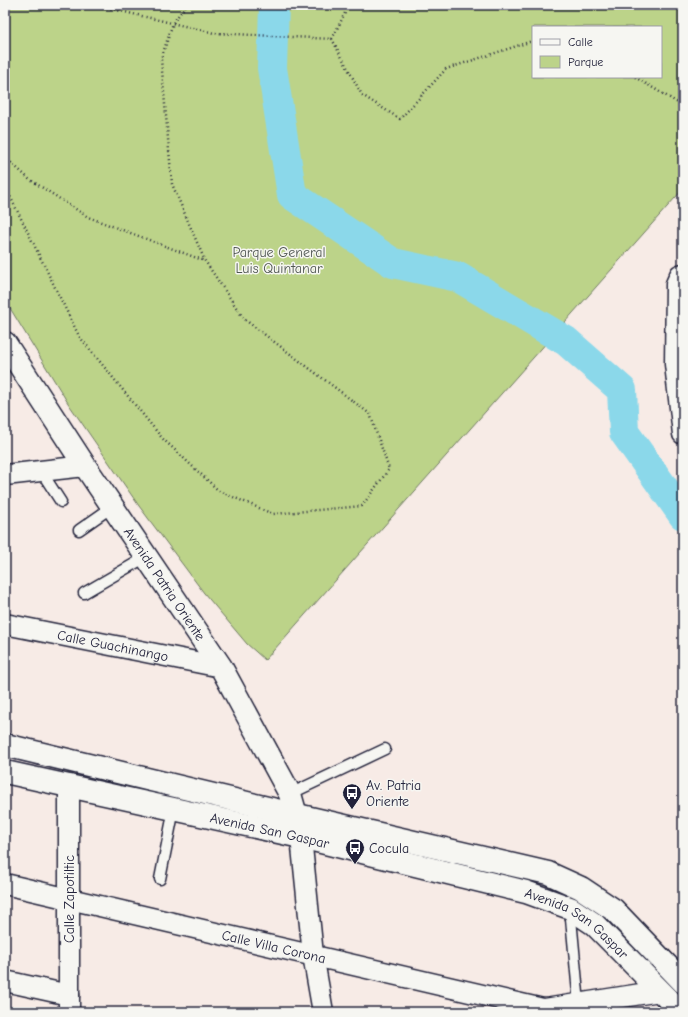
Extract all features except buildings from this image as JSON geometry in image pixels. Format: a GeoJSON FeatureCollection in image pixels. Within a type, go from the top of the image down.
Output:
{"type":"FeatureCollection","features":[{"type":"Feature","properties":{"kind":"street"},"geometry":{"type":"LineString","coordinates":[[683,274],[680,275],[676,284],[675,364],[683,434]]}},
{"type":"Feature","properties":{"kind":"street","name":"Avenida Patria Oriente"},"geometry":{"type":"LineString","coordinates":[[5,342],[112,507],[221,667],[290,794],[297,815],[301,837]]}},
{"type":"Feature","properties":{"kind":"street"},"geometry":{"type":"LineString","coordinates":[[5,475],[85,466]]}},
{"type":"Feature","properties":{"kind":"street","name":"Calle Guachinango"},"geometry":{"type":"LineString","coordinates":[[5,624],[221,667]]}},
{"type":"Feature","properties":{"kind":"street","name":"Avenida San Gaspar"},"geometry":{"type":"LineString","coordinates":[[5,745],[548,873],[581,888],[614,910],[683,982]]}},
{"type":"Feature","properties":{"kind":"street","name":"Avenida San Gaspar"},"geometry":{"type":"LineString","coordinates":[[5,772],[301,837],[526,892],[570,908],[594,924],[680,1011]]}},
{"type":"Feature","properties":{"kind":"street","name":"Calle Zapotiltic"},"geometry":{"type":"LineString","coordinates":[[69,785],[69,1004]]}},
{"type":"Feature","properties":{"kind":"street"},"geometry":{"type":"LineString","coordinates":[[301,837],[313,955],[323,1012]]}},
{"type":"Feature","properties":{"kind":"street","name":"Calle Villa Corona"},"geometry":{"type":"LineString","coordinates":[[5,884],[313,955],[536,1011]]}},
{"type":"Feature","properties":{"kind":"street"},"geometry":{"type":"LineString","coordinates":[[5,981],[69,1004]]}},
{"type":"Feature","properties":{"kind":"street"},"geometry":{"type":"LineString","coordinates":[[536,1011],[660,991]]}},
{"type":"Feature","properties":{"kind":"lane"},"geometry":{"type":"LineString","coordinates":[[41,471],[61,502]]}},
{"type":"Feature","properties":{"kind":"lane"},"geometry":{"type":"LineString","coordinates":[[79,530],[112,507]]}},
{"type":"Feature","properties":{"kind":"lane"},"geometry":{"type":"LineString","coordinates":[[84,594],[146,557]]}},
{"type":"Feature","properties":{"kind":"lane"},"geometry":{"type":"LineString","coordinates":[[290,794],[384,749]]}},
{"type":"Feature","properties":{"kind":"lane"},"geometry":{"type":"LineString","coordinates":[[160,879],[174,809]]}},
{"type":"Feature","properties":{"kind":"lane"},"geometry":{"type":"LineString","coordinates":[[570,908],[579,1004]]}},
{"type":"Feature","properties":{"kind":"path"},"geometry":{"type":"LineString","coordinates":[[95,5],[214,33],[332,39]]}},
{"type":"Feature","properties":{"kind":"path"},"geometry":{"type":"LineString","coordinates":[[5,186],[79,336],[162,438],[219,491],[273,514],[362,506],[389,469],[370,414],[244,319],[205,261],[172,184],[161,59],[173,23],[186,5]]}},
{"type":"Feature","properties":{"kind":"path"},"geometry":{"type":"LineString","coordinates":[[332,39],[349,5]]}},
{"type":"Feature","properties":{"kind":"path"},"geometry":{"type":"LineString","coordinates":[[332,39],[362,95],[400,119],[446,69],[532,42]]}},
{"type":"Feature","properties":{"kind":"path"},"geometry":{"type":"LineString","coordinates":[[637,78],[683,106]]}},
{"type":"Feature","properties":{"kind":"path"},"geometry":{"type":"LineString","coordinates":[[5,157],[29,179],[88,217],[205,261]]}},
{"type":"Feature","properties":{"kind":"green space","name":"Parque General Luis Quintanar"},"geometry":{"type":"Polygon","coordinates":[[[5,5],[683,5],[683,189],[265,660],[247,644],[204,593],[139,506],[68,403],[5,300],[5,5]]]}},
{"type":"Feature","properties":{"kind":"waterway"},"geometry":{"type":"LineString","coordinates":[[274,5],[272,68],[292,195],[393,263],[458,277],[566,341],[622,390],[624,432],[683,515]]}},
{"type":"Feature","properties":{"kind":"place","name":"Av. Patria Oriente"},"geometry":{"type":"Point","coordinates":[352,810]}},
{"type":"Feature","properties":{"kind":"place","name":"Cocula"},"geometry":{"type":"Point","coordinates":[355,865]}}]}
